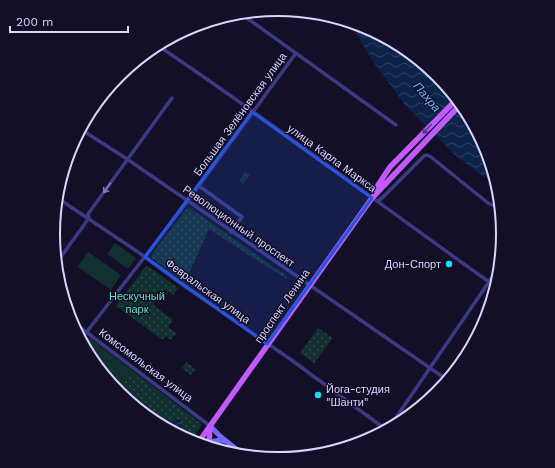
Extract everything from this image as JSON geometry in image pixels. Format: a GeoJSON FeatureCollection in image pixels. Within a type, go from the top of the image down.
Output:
{"type":"FeatureCollection","features":[{"type":"Feature","properties":{"kind":"main road","name":"проспект Ленина"},"geometry":{"type":"LineString","coordinates":[[372,198],[390,167],[452,104]]}},
{"type":"Feature","properties":{"kind":"main road","name":"проспект Ленина"},"geometry":{"type":"LineString","coordinates":[[202,438],[372,198],[456,109]]}},
{"type":"Feature","properties":{"kind":"main road"},"geometry":{"type":"LineString","coordinates":[[210,426],[235,448]]}},
{"type":"Feature","properties":{"kind":"main road"},"geometry":{"type":"LineString","coordinates":[[209,441],[210,426]]}},
{"type":"Feature","properties":{"kind":"main road"},"geometry":{"type":"LineString","coordinates":[[213,442],[221,440],[227,442]]}},
{"type":"Feature","properties":{"kind":"street"},"geometry":{"type":"LineString","coordinates":[[247,18],[396,125]]}},
{"type":"Feature","properties":{"kind":"street","name":"улица Карла Маркса"},"geometry":{"type":"LineString","coordinates":[[163,49],[378,201],[488,281]]}},
{"type":"Feature","properties":{"kind":"street","name":"Большая Зелёновская улица"},"geometry":{"type":"LineString","coordinates":[[86,332],[199,186],[296,52]]}},
{"type":"Feature","properties":{"kind":"street"},"geometry":{"type":"LineString","coordinates":[[61,257],[89,218],[88,214],[172,98]]}},
{"type":"Feature","properties":{"kind":"street","name":"Революционный проспект"},"geometry":{"type":"LineString","coordinates":[[85,132],[127,159],[187,202],[442,377]]}},
{"type":"Feature","properties":{"kind":"street"},"geometry":{"type":"LineString","coordinates":[[378,201],[424,156],[427,155],[488,203],[494,206]]}},
{"type":"Feature","properties":{"kind":"street"},"geometry":{"type":"LineString","coordinates":[[199,186],[242,217],[231,232]]}},
{"type":"Feature","properties":{"kind":"street","name":"Февральская улица"},"geometry":{"type":"LineString","coordinates":[[62,201],[145,257],[381,426]]}},
{"type":"Feature","properties":{"kind":"street"},"geometry":{"type":"LineString","coordinates":[[397,416],[491,278]]}},
{"type":"Feature","properties":{"kind":"street","name":"Комсомольская улица"},"geometry":{"type":"LineString","coordinates":[[81,328],[210,426]]}},
{"type":"Feature","properties":{"kind":"highlighted area"},"geometry":{"type":"Polygon","coordinates":[[[252,112],[372,198],[267,344],[145,257],[252,112]]]}},
{"type":"Feature","properties":{"kind":"green space"},"geometry":{"type":"Polygon","coordinates":[[[245,172],[250,175],[243,184],[239,181],[245,172]]]}},
{"type":"Feature","properties":{"kind":"green space"},"geometry":{"type":"Polygon","coordinates":[[[190,208],[285,275],[288,279],[209,229],[185,282],[152,258],[152,254],[186,209],[190,208]]]}},
{"type":"Feature","properties":{"kind":"green space"},"geometry":{"type":"Polygon","coordinates":[[[115,243],[136,258],[128,269],[107,254],[115,243]]]}},
{"type":"Feature","properties":{"kind":"green space"},"geometry":{"type":"Polygon","coordinates":[[[88,252],[121,275],[111,290],[78,267],[88,252]]]}},
{"type":"Feature","properties":{"kind":"green space","name":"Нескучный парк"},"geometry":{"type":"Polygon","coordinates":[[[148,266],[178,288],[173,295],[165,289],[153,305],[173,320],[168,327],[176,333],[171,340],[166,336],[163,340],[116,306],[145,267],[148,266]]]}},
{"type":"Feature","properties":{"kind":"green space"},"geometry":{"type":"Polygon","coordinates":[[[318,328],[333,338],[314,363],[300,353],[318,328]]]}},
{"type":"Feature","properties":{"kind":"green space"},"geometry":{"type":"Polygon","coordinates":[[[90,338],[201,423],[201,427],[195,435],[168,423],[134,398],[123,388],[105,367],[87,339],[90,338]]]}},
{"type":"Feature","properties":{"kind":"green space"},"geometry":{"type":"Polygon","coordinates":[[[186,362],[195,369],[191,375],[182,368],[186,362]]]}},
{"type":"Feature","properties":{"kind":"green space"},"geometry":{"type":"Polygon","coordinates":[[[129,371],[201,424],[193,434],[181,430],[145,407],[120,384],[129,371]]]}},
{"type":"Feature","properties":{"kind":"water","name":"Пахра"},"geometry":{"type":"Polygon","coordinates":[[[354,30],[374,38],[399,53],[421,70],[441,90],[459,113],[473,138],[484,164],[489,180],[455,155],[404,104],[372,60],[354,30]]]}},
{"type":"Feature","properties":{"kind":"water"},"geometry":{"type":"Polygon","coordinates":[[[177,419],[183,425],[180,429],[171,425],[173,421],[177,419]]]}},
{"type":"Feature","properties":{"kind":"place","name":"Дон-Спорт"},"geometry":{"type":"Point","coordinates":[449,264]}},
{"type":"Feature","properties":{"kind":"place","name":"Йога-студия \"Шанти\""},"geometry":{"type":"Point","coordinates":[318,395]}}]}
